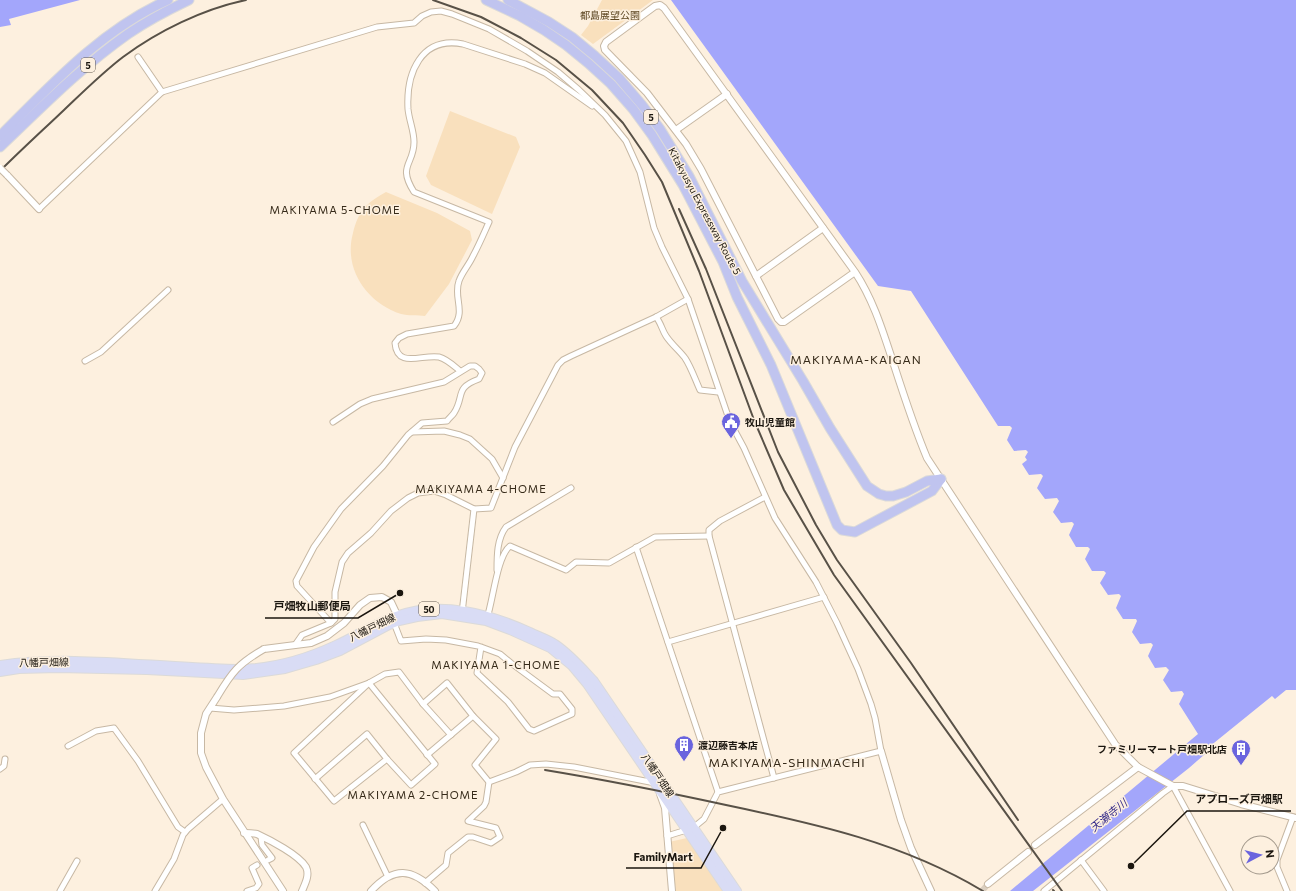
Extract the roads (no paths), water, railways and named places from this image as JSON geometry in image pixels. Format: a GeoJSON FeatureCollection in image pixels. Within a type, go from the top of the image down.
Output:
{"type":"FeatureCollection","features":[{"type":"Feature","properties":{"kind":"highway","name":"5"},"geometry":{"type":"LineString","coordinates":[[0,136],[62,74],[90,50],[124,25],[168,0]]}},
{"type":"Feature","properties":{"kind":"highway","name":"5"},"geometry":{"type":"LineString","coordinates":[[0,147],[97,57],[161,13],[189,0]]}},
{"type":"Feature","properties":{"kind":"highway","name":"Kitakyusyu Expressway Route 5"},"geometry":{"type":"LineString","coordinates":[[486,0],[520,16],[566,45],[588,63],[620,94],[652,134],[669,160],[723,262],[737,297],[774,371],[834,519],[842,530],[855,532],[932,491],[941,479]]}},
{"type":"Feature","properties":{"kind":"highway","name":"Kitakyusyu Expressway Route 5"},"geometry":{"type":"LineString","coordinates":[[508,0],[572,37],[604,65],[642,105],[660,129],[689,176],[742,281],[830,428],[867,486],[879,494],[893,496],[906,492],[927,481],[941,479]]}},
{"type":"Feature","properties":{"kind":"main road","name":"八幡戸畑線"},"geometry":{"type":"LineString","coordinates":[[0,665],[19,662],[58,661],[243,669],[283,664],[313,654],[336,645],[385,619],[397,620],[417,616],[462,614],[513,624],[554,643],[577,662],[594,681],[662,781],[689,829],[728,891]]}},
{"type":"Feature","properties":{"kind":"main road","name":"八幡戸畑線"},"geometry":{"type":"LineString","coordinates":[[487,618],[550,648],[572,666],[587,684],[689,829],[737,891]]}},
{"type":"Feature","properties":{"kind":"main road","name":"八幡戸畑線"},"geometry":{"type":"LineString","coordinates":[[0,672],[19,669],[58,668],[147,670],[243,675],[285,670],[340,650],[397,620]]}},
{"type":"Feature","properties":{"kind":"street"},"geometry":{"type":"LineString","coordinates":[[855,272],[784,322],[781,322],[778,319],[701,168],[676,130],[647,93],[608,55],[604,46],[606,42],[655,6],[660,5],[664,8],[855,272],[872,300],[878,315],[909,414],[928,458],[1108,734],[1124,754],[1138,767],[1173,786],[1183,786],[1241,804],[1295,817],[1277,860],[1277,867],[1287,891]]}},
{"type":"Feature","properties":{"kind":"street"},"geometry":{"type":"LineString","coordinates":[[0,168],[39,209],[162,92],[377,27],[414,23],[422,16],[431,12],[452,14],[489,29],[527,51],[563,77],[605,115],[626,140],[634,156],[645,188],[654,228],[688,300],[718,392],[730,422],[744,448],[775,518],[824,597],[858,669],[875,718],[881,751],[901,820],[911,848],[931,891]]}},
{"type":"Feature","properties":{"kind":"street"},"geometry":{"type":"LineString","coordinates":[[460,371],[439,357],[407,359],[400,356],[396,350],[396,343],[399,338],[407,334],[454,326],[458,321],[460,315],[458,291],[459,281],[473,257],[489,222],[414,192],[409,185],[406,176],[407,165],[414,148],[414,143],[408,109],[408,97],[411,75],[416,65],[429,49],[436,45],[445,43],[463,44],[525,64],[545,73],[605,115]]}},
{"type":"Feature","properties":{"kind":"street"},"geometry":{"type":"LineString","coordinates":[[138,57],[162,92]]}},
{"type":"Feature","properties":{"kind":"street"},"geometry":{"type":"LineString","coordinates":[[676,130],[727,94]]}},
{"type":"Feature","properties":{"kind":"street"},"geometry":{"type":"LineString","coordinates":[[756,276],[823,228]]}},
{"type":"Feature","properties":{"kind":"street"},"geometry":{"type":"LineString","coordinates":[[86,361],[101,352],[168,290]]}},
{"type":"Feature","properties":{"kind":"street"},"geometry":{"type":"LineString","coordinates":[[295,646],[302,635],[331,623],[335,619],[335,592],[342,562],[348,553],[371,533],[390,511],[408,498],[418,494],[434,492],[446,495],[474,509],[491,508],[515,447],[558,365],[563,360],[571,356],[656,317],[688,300]]}},
{"type":"Feature","properties":{"kind":"street"},"geometry":{"type":"LineString","coordinates":[[656,317],[661,323],[665,334],[672,345],[680,351],[686,360],[700,390],[718,392]]}},
{"type":"Feature","properties":{"kind":"street"},"geometry":{"type":"LineString","coordinates":[[331,623],[297,586],[296,581],[314,547],[341,509],[383,466],[408,435],[422,423],[447,421],[454,413],[462,390],[469,382],[479,379],[482,373],[475,366],[470,366],[444,382],[372,399],[360,404],[333,422]]}},
{"type":"Feature","properties":{"kind":"street"},"geometry":{"type":"LineString","coordinates":[[412,432],[444,431],[470,439],[492,459],[504,478]]}},
{"type":"Feature","properties":{"kind":"street"},"geometry":{"type":"LineString","coordinates":[[498,574],[498,549],[501,534],[506,527],[572,488]]}},
{"type":"Feature","properties":{"kind":"street"},"geometry":{"type":"LineString","coordinates":[[765,497],[720,521],[709,530],[708,536],[774,778]]}},
{"type":"Feature","properties":{"kind":"street"},"geometry":{"type":"LineString","coordinates":[[462,614],[474,509]]}},
{"type":"Feature","properties":{"kind":"street"},"geometry":{"type":"LineString","coordinates":[[487,618],[498,574],[506,550],[510,546],[566,570],[576,562],[609,563],[655,537],[708,536]]}},
{"type":"Feature","properties":{"kind":"street"},"geometry":{"type":"LineString","coordinates":[[636,548],[718,792],[704,819],[689,829],[667,836]]}},
{"type":"Feature","properties":{"kind":"street"},"geometry":{"type":"LineString","coordinates":[[283,891],[223,799],[206,767],[201,753],[201,733],[206,714],[238,666],[264,649],[310,643],[327,636],[344,623],[360,605],[370,598],[382,597],[391,602],[397,620],[401,641],[426,639],[446,640],[481,647],[500,654],[554,694],[560,694],[572,709],[572,714],[534,731],[529,729],[508,702],[477,673],[481,647]]}},
{"type":"Feature","properties":{"kind":"street"},"geometry":{"type":"LineString","coordinates":[[668,642],[824,597]]}},
{"type":"Feature","properties":{"kind":"street"},"geometry":{"type":"LineString","coordinates":[[210,708],[234,710],[284,706],[330,697],[369,683],[385,674],[399,672],[423,704],[450,735]]}},
{"type":"Feature","properties":{"kind":"street"},"geometry":{"type":"LineString","coordinates":[[315,779],[367,734],[411,785],[435,764],[369,683]]}},
{"type":"Feature","properties":{"kind":"street"},"geometry":{"type":"LineString","coordinates":[[369,683],[294,753],[334,801],[387,759]]}},
{"type":"Feature","properties":{"kind":"street"},"geometry":{"type":"LineString","coordinates":[[423,704],[447,683],[473,716],[496,739],[475,765],[489,782],[486,802],[468,821],[496,828],[500,837],[491,843],[473,836],[468,837],[448,852],[446,865],[425,882]]}},
{"type":"Feature","properties":{"kind":"street"},"geometry":{"type":"LineString","coordinates":[[427,755],[473,716]]}},
{"type":"Feature","properties":{"kind":"street"},"geometry":{"type":"LineString","coordinates":[[68,746],[96,731],[114,728],[138,761],[178,827],[185,832]]}},
{"type":"Feature","properties":{"kind":"street"},"geometry":{"type":"LineString","coordinates":[[718,792],[881,751]]}},
{"type":"Feature","properties":{"kind":"street"},"geometry":{"type":"LineString","coordinates":[[0,769],[4,766],[5,759]]}},
{"type":"Feature","properties":{"kind":"street"},"geometry":{"type":"LineString","coordinates":[[489,782],[530,765],[546,764],[574,767],[656,783],[665,808],[672,891]]}},
{"type":"Feature","properties":{"kind":"street"},"geometry":{"type":"LineString","coordinates":[[1035,845],[1138,767]]}},
{"type":"Feature","properties":{"kind":"street"},"geometry":{"type":"LineString","coordinates":[[1044,891],[1173,786]]}},
{"type":"Feature","properties":{"kind":"street"},"geometry":{"type":"LineString","coordinates":[[1173,786],[1230,891]]}},
{"type":"Feature","properties":{"kind":"street"},"geometry":{"type":"LineString","coordinates":[[155,891],[174,859],[185,832],[223,799]]}},
{"type":"Feature","properties":{"kind":"street"},"geometry":{"type":"LineString","coordinates":[[363,825],[388,878]]}},
{"type":"Feature","properties":{"kind":"street"},"geometry":{"type":"LineString","coordinates":[[244,833],[256,834],[286,850],[299,860],[306,868],[308,875],[302,891]]}},
{"type":"Feature","properties":{"kind":"street"},"geometry":{"type":"LineString","coordinates":[[261,837],[262,845],[272,858],[268,860]]}},
{"type":"Feature","properties":{"kind":"street"},"geometry":{"type":"LineString","coordinates":[[988,884],[1028,852]]}},
{"type":"Feature","properties":{"kind":"street"},"geometry":{"type":"LineString","coordinates":[[1081,860],[1104,891]]}},
{"type":"Feature","properties":{"kind":"street"},"geometry":{"type":"LineString","coordinates":[[60,891],[77,861]]}},
{"type":"Feature","properties":{"kind":"street"},"geometry":{"type":"LineString","coordinates":[[247,891],[256,888],[259,884],[252,868],[257,865]]}},
{"type":"Feature","properties":{"kind":"street"},"geometry":{"type":"LineString","coordinates":[[372,891],[379,882],[400,873],[408,872],[425,882],[435,891]]}},
{"type":"Feature","properties":{"kind":"water"},"geometry":{"type":"Polygon","coordinates":[[[0,0],[80,0],[9,19],[11,25],[0,27],[0,0]]]}},
{"type":"Feature","properties":{"kind":"water","name":"天瀬寺川"},"geometry":{"type":"Polygon","coordinates":[[[671,0],[1296,0],[1296,690],[1286,690],[1275,699],[1272,696],[1204,751],[1205,754],[1189,768],[1033,891],[1010,891],[1198,734],[1179,704],[1184,694],[1182,691],[1171,692],[1163,680],[1169,670],[1166,667],[1155,668],[1148,656],[1153,645],[1151,643],[1140,644],[1132,632],[1137,621],[1136,619],[1123,619],[1116,608],[1121,596],[1119,594],[1108,595],[1100,583],[1106,573],[1104,571],[1092,571],[1085,559],[1090,549],[1088,547],[1076,547],[1069,535],[1074,524],[1072,522],[1061,523],[1053,512],[1059,501],[1057,498],[1045,499],[1037,488],[1043,476],[1041,474],[1029,475],[1022,464],[1027,460],[1025,457],[1028,452],[1026,450],[1014,451],[1007,440],[1012,428],[1010,426],[998,426],[911,291],[878,286],[671,0]]]}},
{"type":"Feature","properties":{"kind":"tunnel"},"geometry":{"type":"LineString","coordinates":[[982,891],[988,884]]}},
{"type":"Feature","properties":{"kind":"railway"},"geometry":{"type":"LineString","coordinates":[[0,171],[100,76],[137,47],[151,38],[197,15],[246,0]]}},
{"type":"Feature","properties":{"kind":"railway"},"geometry":{"type":"LineString","coordinates":[[433,0],[481,17],[521,38],[556,60],[592,90],[623,123],[662,182],[699,271],[754,420],[784,490],[834,575],[1062,891]]}},
{"type":"Feature","properties":{"kind":"railway"},"geometry":{"type":"LineString","coordinates":[[679,209],[706,269],[778,452],[816,525],[837,560],[911,663],[1018,820]]}},
{"type":"Feature","properties":{"kind":"railway"},"geometry":{"type":"LineString","coordinates":[[545,770],[681,795],[760,812],[859,837],[922,860],[953,874],[983,891]]}},
{"type":"Feature","properties":{"kind":"place","name":"牧山児童館"},"geometry":{"type":"Point","coordinates":[731,439]}},
{"type":"Feature","properties":{"kind":"place","name":"戸畑牧山郵便局"},"geometry":{"type":"Point","coordinates":[400,593]}},
{"type":"Feature","properties":{"kind":"place","name":"渡辺藤吉本店"},"geometry":{"type":"Point","coordinates":[684,762]}},
{"type":"Feature","properties":{"kind":"place","name":"ファミリーマート戸畑駅北店"},"geometry":{"type":"Point","coordinates":[1241,766]}},
{"type":"Feature","properties":{"kind":"place","name":"FamilyMart"},"geometry":{"type":"Point","coordinates":[723,828]}},
{"type":"Feature","properties":{"kind":"place","name":"アプローズ戸畑駅"},"geometry":{"type":"Point","coordinates":[1131,866]}},
{"type":"Feature","properties":{"kind":"district","name":"MAKIYAMA 5-CHOME"},"geometry":{"type":"Point","coordinates":[335,209]}},
{"type":"Feature","properties":{"kind":"district","name":"MAKIYAMA-KAIGAN"},"geometry":{"type":"Point","coordinates":[856,359]}},
{"type":"Feature","properties":{"kind":"district","name":"MAKIYAMA 4-CHOME"},"geometry":{"type":"Point","coordinates":[481,488]}},
{"type":"Feature","properties":{"kind":"district","name":"MAKIYAMA 1-CHOME"},"geometry":{"type":"Point","coordinates":[496,664]}},
{"type":"Feature","properties":{"kind":"district","name":"MAKIYAMA-SHINMACHI"},"geometry":{"type":"Point","coordinates":[787,762]}},
{"type":"Feature","properties":{"kind":"district","name":"MAKIYAMA 2-CHOME"},"geometry":{"type":"Point","coordinates":[413,794]}},
{"type":"Feature","properties":{"kind":"park label","name":"都島展望公園"},"geometry":{"type":"Point","coordinates":[610,15]}}]}
